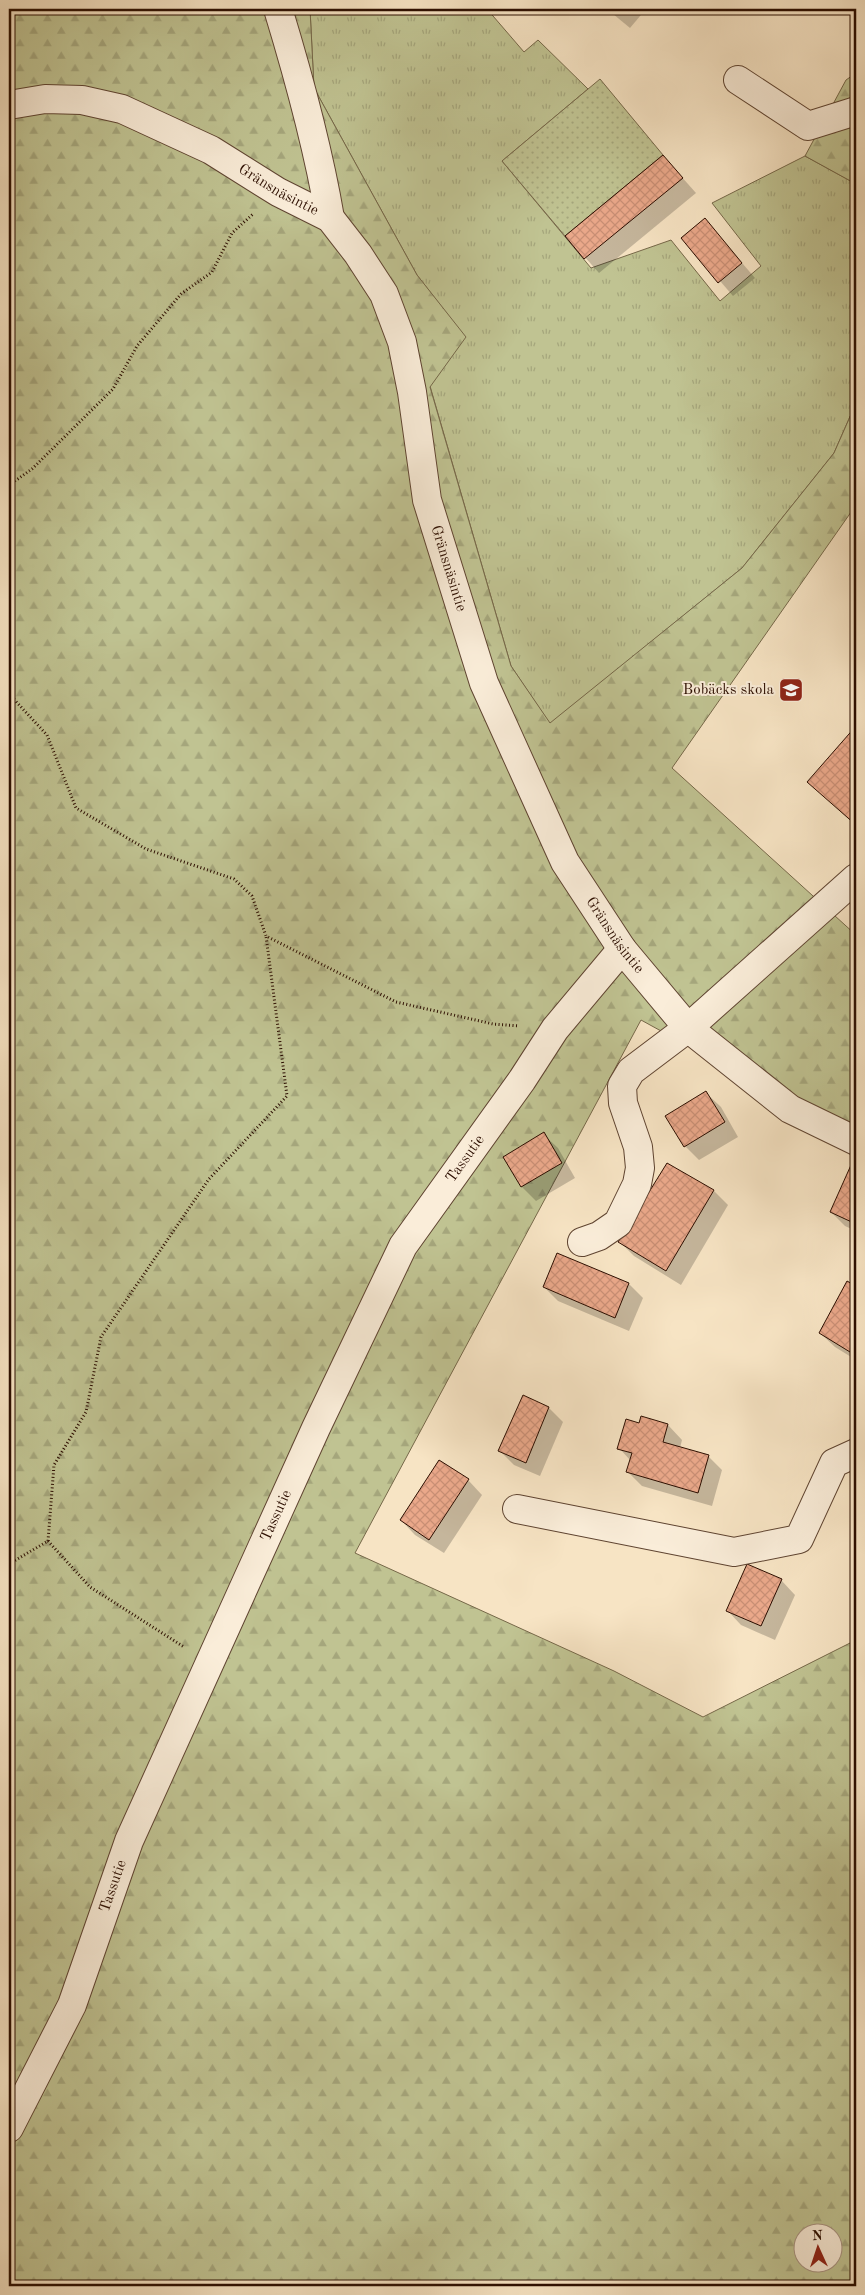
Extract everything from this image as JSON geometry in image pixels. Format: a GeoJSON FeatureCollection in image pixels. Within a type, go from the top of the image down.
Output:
{"type":"FeatureCollection","features":[{"type":"Feature","properties":{"kind":"street"},"geometry":{"type":"LineString","coordinates":[[278,9],[302,85],[321,163],[330,218]]}},
{"type":"Feature","properties":{"kind":"street"},"geometry":{"type":"LineString","coordinates":[[738,80],[808,126],[856,111]]}},
{"type":"Feature","properties":{"kind":"street","name":"Gränsnäsintie"},"geometry":{"type":"LineString","coordinates":[[9,105],[46,99],[82,100],[122,109],[212,150],[278,192],[330,218],[358,254],[384,294],[402,342],[412,392],[426,500],[484,684],[565,862],[622,949],[688,1028],[790,1109],[856,1141]]}},
{"type":"Feature","properties":{"kind":"street"},"geometry":{"type":"LineString","coordinates":[[582,1242],[599,1236],[618,1223],[637,1184],[640,1168],[638,1147],[623,1103],[622,1086],[631,1071],[688,1028],[856,878]]}},
{"type":"Feature","properties":{"kind":"street","name":"Tassutie"},"geometry":{"type":"LineString","coordinates":[[9,2128],[72,2005],[129,1841],[208,1663],[316,1428],[403,1246],[522,1080],[555,1029],[622,949]]}},
{"type":"Feature","properties":{"kind":"street"},"geometry":{"type":"LineString","coordinates":[[517,1509],[734,1552],[799,1539],[834,1462],[856,1453]]}},
{"type":"Feature","properties":{"kind":"path"},"geometry":{"type":"LineString","coordinates":[[9,490],[15,481],[32,469],[113,389],[138,346],[181,294],[212,272],[232,233],[278,192]]}},
{"type":"Feature","properties":{"kind":"path"},"geometry":{"type":"LineString","coordinates":[[9,694],[47,735],[76,808],[146,849],[234,879],[252,896],[266,936],[288,1096],[209,1179],[101,1337],[86,1412],[54,1465],[48,1541],[90,1587],[208,1663]]}},
{"type":"Feature","properties":{"kind":"path"},"geometry":{"type":"LineString","coordinates":[[266,936],[396,1002],[493,1024],[555,1029]]}},
{"type":"Feature","properties":{"kind":"path"},"geometry":{"type":"LineString","coordinates":[[9,1564],[48,1541]]}},
{"type":"Feature","properties":{"kind":"green space"},"geometry":{"type":"Polygon","coordinates":[[[9,9],[310,9],[314,88],[417,275],[466,337],[430,387],[511,666],[550,723],[742,568],[834,453],[856,403],[856,505],[672,768],[856,935],[856,1138],[641,1020],[355,1553],[614,1671],[703,1717],[856,1640],[856,2286],[9,2286],[9,9]]]}},
{"type":"Feature","properties":{"kind":"green space"},"geometry":{"type":"Polygon","coordinates":[[[310,9],[487,9],[524,52],[538,40],[588,89],[502,161],[591,268],[671,240],[720,301],[761,266],[712,203],[805,156],[856,184],[856,403],[834,453],[742,568],[550,724],[511,666],[430,386],[465,337],[417,275],[314,88],[310,9]]]}},
{"type":"Feature","properties":{"kind":"green space"},"geometry":{"type":"Polygon","coordinates":[[[856,73],[856,184],[805,156],[846,80],[856,73]]]}},
{"type":"Feature","properties":{"kind":"green space"},"geometry":{"type":"Polygon","coordinates":[[[600,79],[663,155],[565,236],[502,161],[600,79]]]}},
{"type":"Feature","properties":{"kind":"building"},"geometry":{"type":"Polygon","coordinates":[[[608,9],[620,9],[615,14],[608,9]]]}},
{"type":"Feature","properties":{"kind":"building"},"geometry":{"type":"Polygon","coordinates":[[[663,155],[683,178],[584,259],[565,236],[663,155]]]}},
{"type":"Feature","properties":{"kind":"building"},"geometry":{"type":"Polygon","coordinates":[[[705,218],[742,263],[718,283],[681,238],[705,218]]]}},
{"type":"Feature","properties":{"kind":"building"},"geometry":{"type":"Polygon","coordinates":[[[856,726],[856,825],[807,782],[856,726]]]}},
{"type":"Feature","properties":{"kind":"building"},"geometry":{"type":"Polygon","coordinates":[[[706,1091],[725,1122],[684,1147],[665,1116],[706,1091]]]}},
{"type":"Feature","properties":{"kind":"building"},"geometry":{"type":"Polygon","coordinates":[[[544,1132],[562,1163],[521,1187],[503,1157],[544,1132]]]}},
{"type":"Feature","properties":{"kind":"building"},"geometry":{"type":"Polygon","coordinates":[[[667,1163],[714,1190],[666,1271],[618,1242],[667,1163]]]}},
{"type":"Feature","properties":{"kind":"building"},"geometry":{"type":"Polygon","coordinates":[[[851,1165],[856,1168],[856,1224],[830,1212],[851,1165]]]}},
{"type":"Feature","properties":{"kind":"building"},"geometry":{"type":"Polygon","coordinates":[[[557,1253],[629,1283],[615,1318],[543,1287],[557,1253]]]}},
{"type":"Feature","properties":{"kind":"building"},"geometry":{"type":"Polygon","coordinates":[[[847,1281],[856,1286],[856,1342],[850,1352],[819,1333],[847,1281]]]}},
{"type":"Feature","properties":{"kind":"building"},"geometry":{"type":"Polygon","coordinates":[[[523,1395],[549,1407],[526,1463],[498,1451],[523,1395]]]}},
{"type":"Feature","properties":{"kind":"building"},"geometry":{"type":"Polygon","coordinates":[[[641,1416],[668,1424],[663,1442],[709,1455],[698,1493],[626,1472],[632,1453],[617,1449],[626,1419],[639,1423],[641,1416]]]}},
{"type":"Feature","properties":{"kind":"building"},"geometry":{"type":"Polygon","coordinates":[[[439,1460],[469,1479],[429,1540],[400,1520],[439,1460]]]}},
{"type":"Feature","properties":{"kind":"building"},"geometry":{"type":"Polygon","coordinates":[[[747,1564],[782,1579],[761,1626],[726,1611],[747,1564]]]}},
{"type":"Feature","properties":{"kind":"place","name":"Bobäcks skola"},"geometry":{"type":"Point","coordinates":[791,690]}}]}
